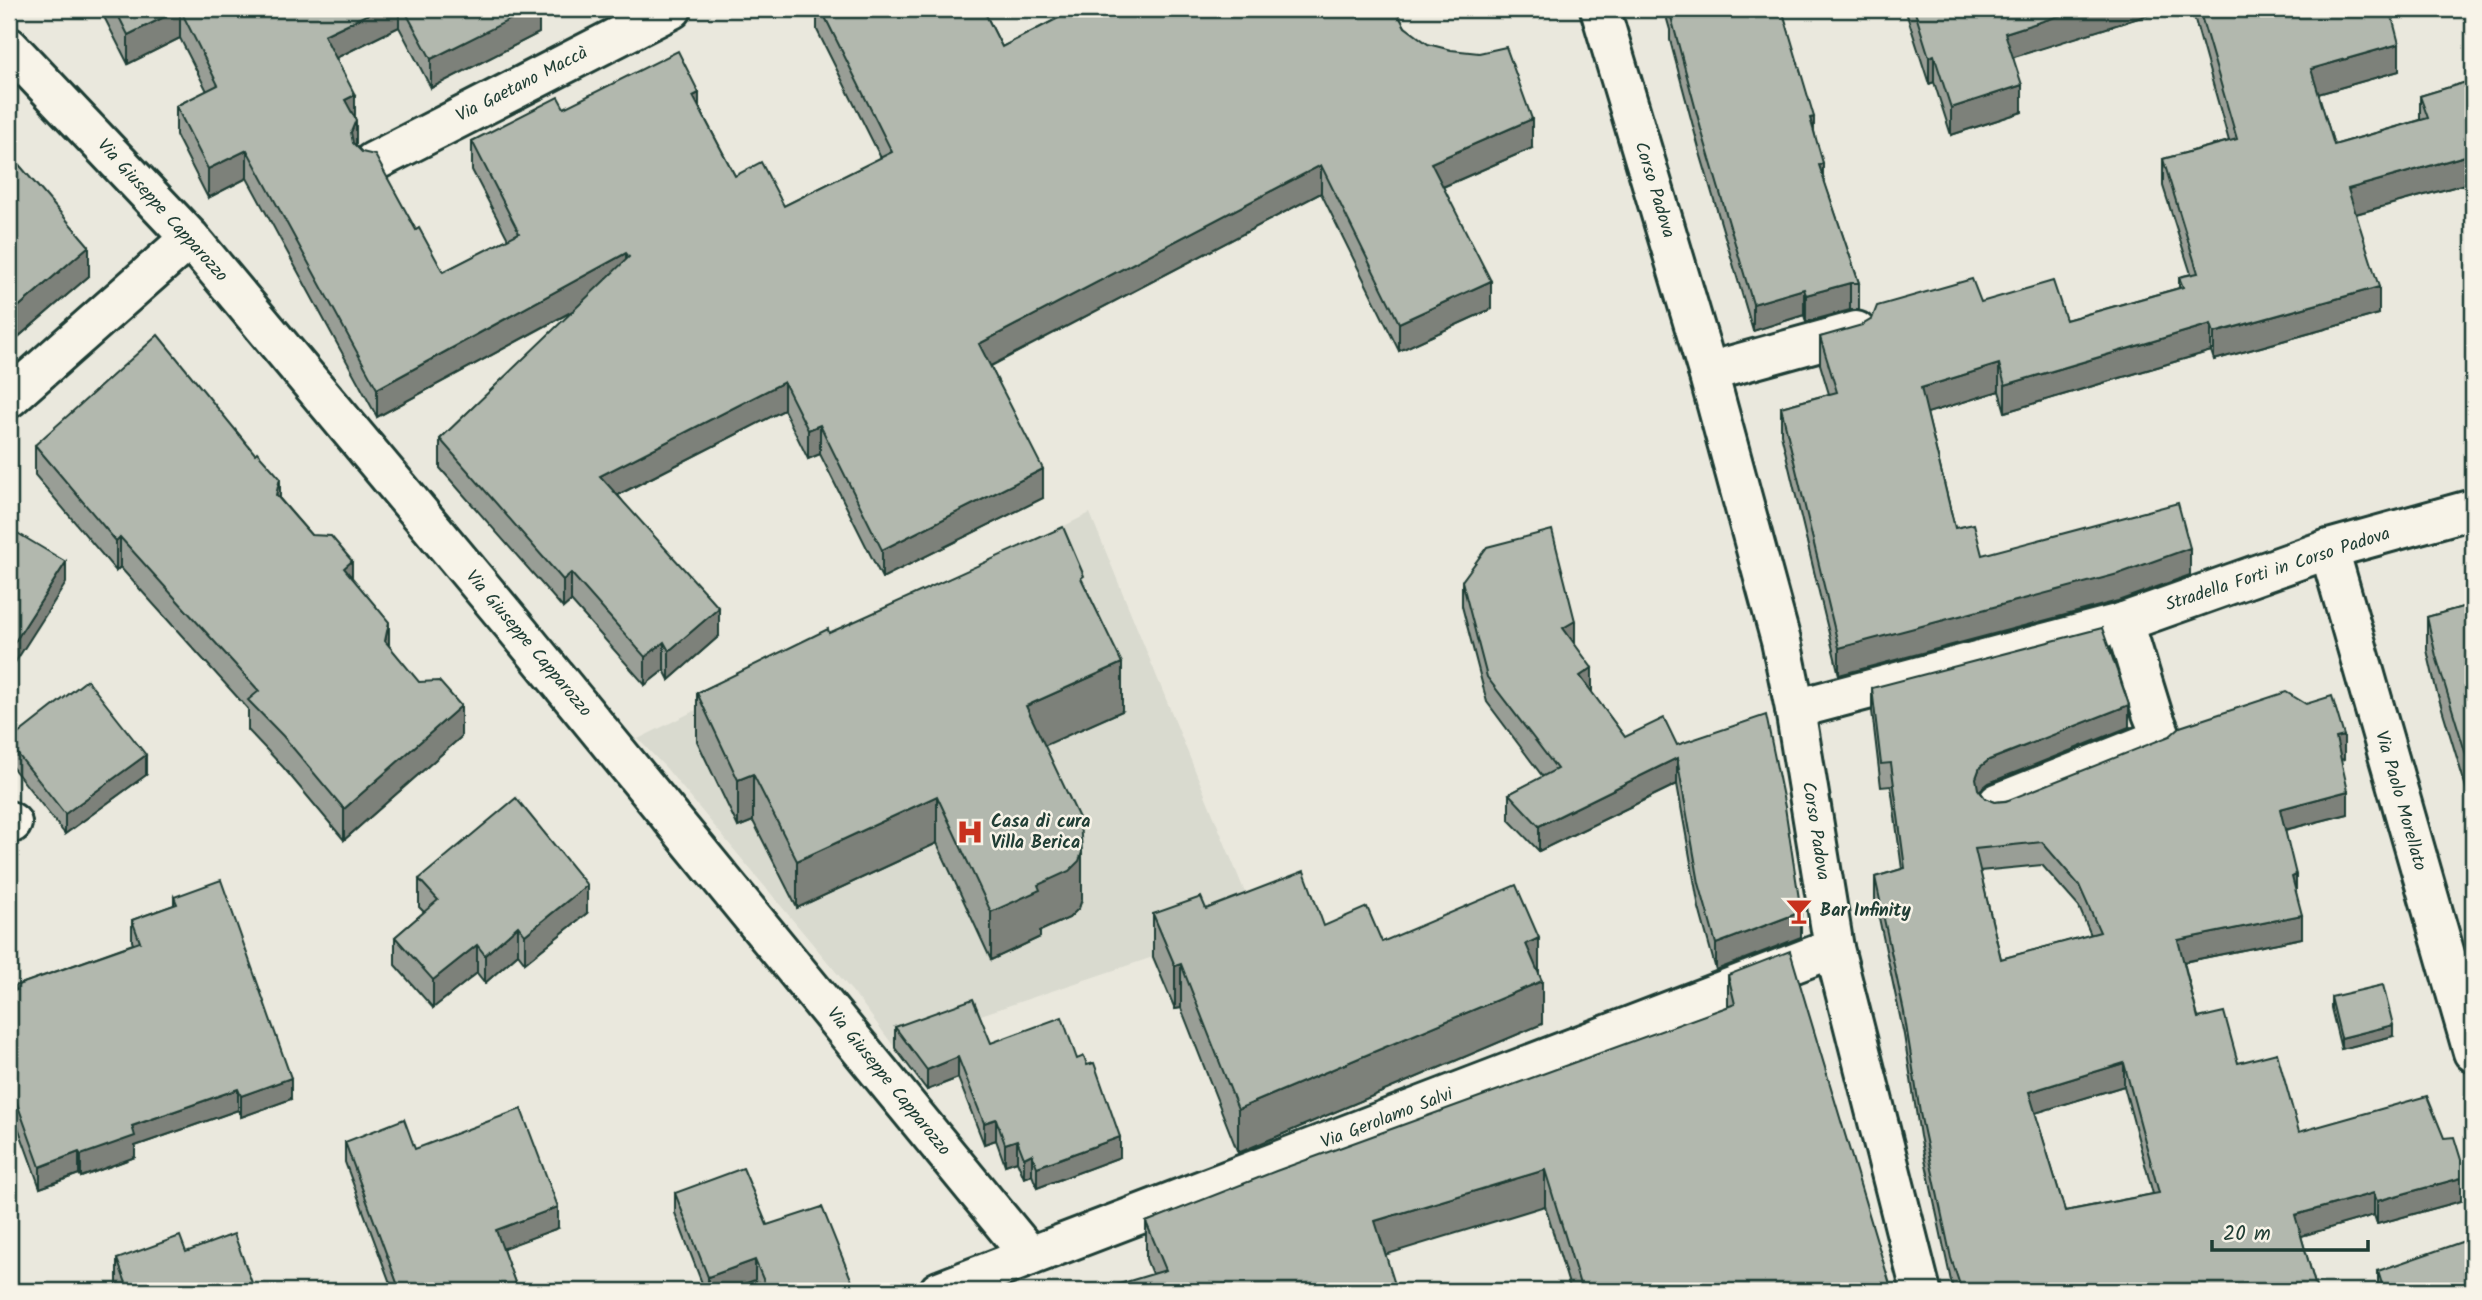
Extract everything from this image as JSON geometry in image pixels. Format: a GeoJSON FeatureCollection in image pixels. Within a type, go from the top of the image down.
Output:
{"type":"FeatureCollection","features":[{"type":"Feature","properties":{"kind":"street","name":"Via Gaetano Maccà"},"geometry":{"type":"LineString","coordinates":[[373,162],[672,9]]}},
{"type":"Feature","properties":{"kind":"street","name":"Corso Padova"},"geometry":{"type":"LineString","coordinates":[[1600,9],[1708,372],[1781,641],[1795,709],[1834,948],[1921,1291]]}},
{"type":"Feature","properties":{"kind":"street","name":"Via Giuseppe Capparozzo"},"geometry":{"type":"LineString","coordinates":[[9,47],[190,238],[513,625],[1030,1256]]}},
{"type":"Feature","properties":{"kind":"street"},"geometry":{"type":"LineString","coordinates":[[9,398],[190,238]]}},
{"type":"Feature","properties":{"kind":"street"},"geometry":{"type":"LineString","coordinates":[[1708,372],[1856,331]]}},
{"type":"Feature","properties":{"kind":"street","name":"Stradella Forti in Corso Padova"},"geometry":{"type":"LineString","coordinates":[[1795,709],[2124,622],[2329,549],[2473,509]]}},
{"type":"Feature","properties":{"kind":"street","name":"Via Paolo Morellato"},"geometry":{"type":"LineString","coordinates":[[2329,549],[2473,1052]]}},
{"type":"Feature","properties":{"kind":"street"},"geometry":{"type":"LineString","coordinates":[[1998,803],[2162,738],[2124,622]]}},
{"type":"Feature","properties":{"kind":"street","name":"Via Gerolamo Salvi"},"geometry":{"type":"LineString","coordinates":[[940,1291],[1834,948]]}},
{"type":"Feature","properties":{"kind":"shaded area","name":"Casa di cura Villa Berica"},"geometry":{"type":"Polygon","coordinates":[[[1090,513],[1257,922],[972,1018],[895,1048],[861,1002],[666,768],[638,739],[1090,513]]]}},
{"type":"Feature","properties":{"kind":"building"},"geometry":{"type":"Polygon","coordinates":[[[115,9],[180,9],[128,35],[115,9]]]}},
{"type":"Feature","properties":{"kind":"building"},"geometry":{"type":"Polygon","coordinates":[[[180,9],[379,9],[324,35],[355,95],[345,100],[356,120],[351,132],[353,143],[362,152],[375,155],[416,230],[419,228],[443,272],[519,233],[472,141],[558,97],[564,108],[678,51],[699,93],[693,96],[735,176],[761,162],[784,206],[892,152],[821,9],[983,9],[1002,47],[1076,9],[1395,9],[1405,27],[1428,44],[1479,53],[1506,47],[1532,119],[1431,163],[1491,281],[1399,323],[1321,165],[979,344],[1043,469],[882,550],[820,425],[808,430],[784,382],[600,476],[719,608],[669,651],[664,642],[645,657],[571,573],[563,580],[440,439],[629,257],[626,253],[377,389],[247,150],[208,169],[176,106],[218,85],[180,9]]]}},
{"type":"Feature","properties":{"kind":"building"},"geometry":{"type":"Polygon","coordinates":[[[404,9],[531,9],[431,59],[404,9]]]}},
{"type":"Feature","properties":{"kind":"building"},"geometry":{"type":"Polygon","coordinates":[[[1671,9],[1782,9],[1814,117],[1810,118],[1823,163],[1819,165],[1859,283],[1806,295],[1804,289],[1753,304],[1701,129],[1671,9]]]}},
{"type":"Feature","properties":{"kind":"building"},"geometry":{"type":"Polygon","coordinates":[[[1914,9],[2081,9],[2005,33],[2022,85],[1951,108],[1934,55],[1929,57],[1914,9]]]}},
{"type":"Feature","properties":{"kind":"building"},"geometry":{"type":"Polygon","coordinates":[[[2199,9],[2390,9],[2399,44],[2311,69],[2334,145],[2428,118],[2420,96],[2473,80],[2473,157],[2472,154],[2348,189],[2379,287],[2214,333],[2211,324],[2005,385],[1999,364],[1921,388],[1955,528],[1974,524],[1982,555],[2178,503],[2190,548],[2118,574],[1839,648],[1781,407],[1837,392],[1820,337],[1862,325],[1872,319],[1877,306],[1972,279],[1981,302],[2053,281],[2066,320],[2183,287],[2179,277],[2198,273],[2163,159],[2237,139],[2199,9]]]}},
{"type":"Feature","properties":{"kind":"building"},"geometry":{"type":"Polygon","coordinates":[[[9,153],[89,246],[17,308],[9,298],[9,153]]]}},
{"type":"Feature","properties":{"kind":"building"},"geometry":{"type":"Polygon","coordinates":[[[158,335],[255,454],[257,452],[280,478],[276,495],[311,535],[331,536],[352,561],[344,568],[389,622],[385,641],[419,682],[439,681],[461,706],[344,809],[283,736],[248,700],[259,691],[120,537],[116,541],[35,445],[158,335]]]}},
{"type":"Feature","properties":{"kind":"building"},"geometry":{"type":"Polygon","coordinates":[[[1063,527],[1084,576],[1081,578],[1122,663],[1026,706],[1080,820],[1082,852],[1079,861],[1069,871],[1038,885],[1040,890],[991,912],[937,796],[797,861],[753,774],[738,780],[697,693],[828,629],[829,633],[1063,527]]]}},
{"type":"Feature","properties":{"kind":"building"},"geometry":{"type":"Polygon","coordinates":[[[9,528],[66,562],[9,651],[9,528]]]}},
{"type":"Feature","properties":{"kind":"building"},"geometry":{"type":"Polygon","coordinates":[[[1552,530],[1575,621],[1563,628],[1592,668],[1580,676],[1625,737],[1664,718],[1677,745],[1766,715],[1785,807],[1801,912],[1716,944],[1699,883],[1677,758],[1539,826],[1509,794],[1557,769],[1487,677],[1462,581],[1487,547],[1552,530]]]}},
{"type":"Feature","properties":{"kind":"building"},"geometry":{"type":"Polygon","coordinates":[[[2473,604],[2473,771],[2471,771],[2427,617],[2473,604]]]}},
{"type":"Feature","properties":{"kind":"building"},"geometry":{"type":"Polygon","coordinates":[[[2102,628],[2129,705],[1989,760],[1980,767],[1976,778],[1978,789],[1985,798],[1995,802],[2006,801],[2170,736],[2180,727],[2286,692],[2306,704],[2332,696],[2344,736],[2336,738],[2348,791],[2280,809],[2296,875],[2292,877],[2302,915],[2178,940],[2198,1018],[2224,1012],[2238,1063],[2277,1053],[2299,1132],[2427,1096],[2444,1138],[2454,1137],[2461,1160],[2461,1178],[2377,1201],[2374,1193],[2295,1215],[2317,1291],[1962,1291],[1951,1258],[1920,1113],[1904,1012],[1875,877],[1905,868],[1891,763],[1881,764],[1872,688],[2102,628]],[[2042,842],[1975,849],[2001,959],[2100,932],[2079,885],[2042,842]],[[2124,1063],[2029,1092],[2065,1211],[2159,1193],[2124,1063]]]}},
{"type":"Feature","properties":{"kind":"building"},"geometry":{"type":"Polygon","coordinates":[[[87,680],[146,755],[65,814],[9,741],[87,680]]]}},
{"type":"Feature","properties":{"kind":"building"},"geometry":{"type":"Polygon","coordinates":[[[516,798],[587,885],[525,935],[518,926],[485,955],[477,945],[433,980],[395,937],[438,900],[419,879],[516,798]]]}},
{"type":"Feature","properties":{"kind":"building"},"geometry":{"type":"Polygon","coordinates":[[[1304,871],[1324,926],[1367,907],[1382,942],[1516,885],[1539,938],[1526,944],[1542,981],[1238,1109],[1181,964],[1175,966],[1153,914],[1201,897],[1206,909],[1304,871]]]}},
{"type":"Feature","properties":{"kind":"building"},"geometry":{"type":"Polygon","coordinates":[[[221,880],[291,1078],[241,1096],[238,1089],[132,1126],[135,1136],[81,1155],[79,1152],[40,1167],[9,1081],[9,993],[17,990],[15,986],[140,942],[132,920],[177,904],[174,897],[221,880]]]}},
{"type":"Feature","properties":{"kind":"building"},"geometry":{"type":"Polygon","coordinates":[[[1790,951],[1892,1291],[1582,1291],[1545,1170],[1375,1221],[1397,1291],[1096,1291],[1166,1270],[1146,1222],[1276,1171],[1735,1004],[1728,975],[1790,951]]]}},
{"type":"Feature","properties":{"kind":"building"},"geometry":{"type":"Polygon","coordinates":[[[2383,985],[2393,1025],[2341,1038],[2331,997],[2383,985]]]}},
{"type":"Feature","properties":{"kind":"building"},"geometry":{"type":"Polygon","coordinates":[[[973,999],[991,1043],[1062,1017],[1077,1059],[1084,1056],[1087,1065],[1094,1063],[1120,1137],[1037,1167],[1032,1154],[1024,1158],[1017,1140],[1005,1144],[996,1119],[984,1123],[958,1057],[927,1070],[895,1027],[973,999]]]}},
{"type":"Feature","properties":{"kind":"building"},"geometry":{"type":"Polygon","coordinates":[[[521,1109],[558,1207],[496,1230],[518,1291],[400,1291],[345,1142],[404,1119],[415,1149],[521,1109]]]}},
{"type":"Feature","properties":{"kind":"building"},"geometry":{"type":"Polygon","coordinates":[[[743,1168],[767,1225],[822,1207],[855,1289],[768,1291],[755,1260],[708,1277],[675,1193],[743,1168]]]}},
{"type":"Feature","properties":{"kind":"building"},"geometry":{"type":"Polygon","coordinates":[[[234,1234],[255,1291],[129,1291],[117,1259],[180,1236],[186,1252],[234,1234]]]}},
{"type":"Feature","properties":{"kind":"building"},"geometry":{"type":"Polygon","coordinates":[[[2473,1238],[2473,1291],[2384,1291],[2378,1271],[2473,1238]]]}},
{"type":"Feature","properties":{"kind":"place","name":"Casa di cura Villa Berica"},"geometry":{"type":"Point","coordinates":[970,832]}},
{"type":"Feature","properties":{"kind":"place","name":"Bar Infinity"},"geometry":{"type":"Point","coordinates":[1799,911]}}]}
